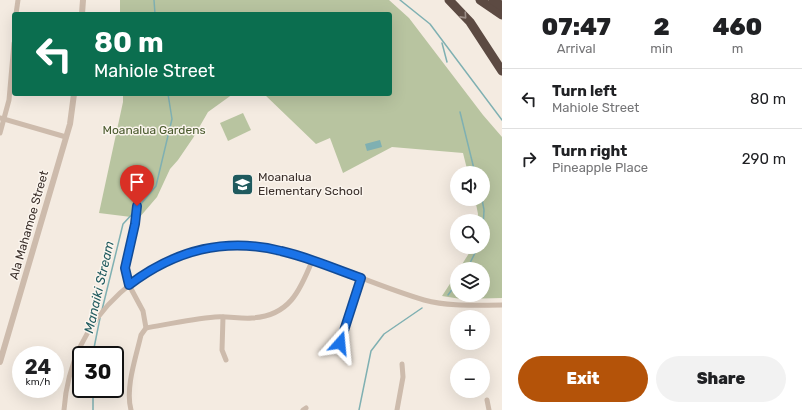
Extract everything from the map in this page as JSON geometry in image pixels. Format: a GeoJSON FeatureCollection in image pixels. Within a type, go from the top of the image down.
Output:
{"type":"FeatureCollection","features":[{"type":"Feature","properties":{"kind":"highway"},"geometry":{"type":"LineString","coordinates":[[449,0],[462,13],[478,34],[502,71]]}},
{"type":"Feature","properties":{"kind":"highway"},"geometry":{"type":"LineString","coordinates":[[480,0],[502,15]]}},
{"type":"Feature","properties":{"kind":"highway"},"geometry":{"type":"LineString","coordinates":[[493,0],[502,6]]}},
{"type":"Feature","properties":{"kind":"street"},"geometry":{"type":"LineString","coordinates":[[16,12],[18,0]]}},
{"type":"Feature","properties":{"kind":"street"},"geometry":{"type":"LineString","coordinates":[[82,12],[83,0]]}},
{"type":"Feature","properties":{"kind":"street"},"geometry":{"type":"LineString","coordinates":[[0,133],[2,118],[10,94],[12,68]]}},
{"type":"Feature","properties":{"kind":"street","name":"Ala Mahamoe Street"},"geometry":{"type":"LineString","coordinates":[[0,362],[66,137],[72,115],[74,96]]}},
{"type":"Feature","properties":{"kind":"street"},"geometry":{"type":"LineString","coordinates":[[2,118],[66,137]]}},
{"type":"Feature","properties":{"kind":"street"},"geometry":{"type":"LineString","coordinates":[[138,198],[136,219],[125,268],[129,285],[141,306],[146,328]]}},
{"type":"Feature","properties":{"kind":"street"},"geometry":{"type":"LineString","coordinates":[[64,410],[70,376],[82,340],[102,310],[129,285],[151,269],[162,262],[185,253],[207,248],[232,245],[257,246],[282,251],[413,296],[435,302],[463,305],[502,305]]}},
{"type":"Feature","properties":{"kind":"street"},"geometry":{"type":"LineString","coordinates":[[131,410],[129,389],[141,335],[146,328],[206,318],[253,318],[267,315],[279,310],[290,302],[298,292],[312,261]]}},
{"type":"Feature","properties":{"kind":"street"},"geometry":{"type":"LineString","coordinates":[[340,343],[361,278]]}},
{"type":"Feature","properties":{"kind":"street"},"geometry":{"type":"LineString","coordinates":[[223,317],[222,350],[226,360]]}},
{"type":"Feature","properties":{"kind":"street"},"geometry":{"type":"LineString","coordinates":[[397,410],[403,377],[402,364]]}},
{"type":"Feature","properties":{"kind":"street"},"geometry":{"type":"LineString","coordinates":[[487,400],[489,410]]}},
{"type":"Feature","properties":{"kind":"green space"},"geometry":{"type":"Polygon","coordinates":[[[120,0],[389,0],[409,18],[483,115],[502,137],[502,298],[490,298],[490,262],[463,262],[469,254],[490,254],[490,214],[478,214],[476,206],[490,206],[490,166],[466,166],[463,153],[392,147],[343,173],[330,138],[316,144],[266,96],[392,96],[392,12],[120,12],[120,0]]]}},
{"type":"Feature","properties":{"kind":"green space","name":"Moanalua Gardens"},"geometry":{"type":"Polygon","coordinates":[[[123,96],[230,96],[208,112],[193,138],[170,169],[157,197],[139,218],[99,213],[123,102],[123,96]]]}},
{"type":"Feature","properties":{"kind":"green space"},"geometry":{"type":"Polygon","coordinates":[[[243,113],[251,130],[228,141],[220,123],[243,113]]]}},
{"type":"Feature","properties":{"kind":"green space"},"geometry":{"type":"Polygon","coordinates":[[[450,284],[450,297],[442,296],[450,284]]]}},
{"type":"Feature","properties":{"kind":"water"},"geometry":{"type":"Polygon","coordinates":[[[380,140],[382,147],[367,151],[365,144],[380,140]]]}},
{"type":"Feature","properties":{"kind":"waterway","name":"Manaiki Stream"},"geometry":{"type":"LineString","coordinates":[[154,0],[155,12]]}},
{"type":"Feature","properties":{"kind":"waterway"},"geometry":{"type":"LineString","coordinates":[[400,0],[430,24],[502,120]]}},
{"type":"Feature","properties":{"kind":"waterway"},"geometry":{"type":"LineString","coordinates":[[442,43],[447,62]]}},
{"type":"Feature","properties":{"kind":"waterway","name":"Manaiki Stream"},"geometry":{"type":"LineString","coordinates":[[140,205],[156,186],[172,119],[168,96]]}},
{"type":"Feature","properties":{"kind":"waterway"},"geometry":{"type":"LineString","coordinates":[[460,112],[473,166]]}},
{"type":"Feature","properties":{"kind":"waterway"},"geometry":{"type":"LineString","coordinates":[[483,206],[484,214]]}},
{"type":"Feature","properties":{"kind":"waterway","name":"Manaiki Stream"},"geometry":{"type":"LineString","coordinates":[[102,310],[123,224],[135,211]]}},
{"type":"Feature","properties":{"kind":"waterway"},"geometry":{"type":"LineString","coordinates":[[470,262],[474,254]]}},
{"type":"Feature","properties":{"kind":"waterway"},"geometry":{"type":"LineString","coordinates":[[359,410],[371,351],[384,334],[422,308]]}},
{"type":"Feature","properties":{"kind":"waterway","name":"Manaiki Stream"},"geometry":{"type":"LineString","coordinates":[[94,346],[100,318]]}},
{"type":"Feature","properties":{"kind":"waterway","name":"Manaiki Stream"},"geometry":{"type":"LineString","coordinates":[[93,398],[93,410]]}},
{"type":"Feature","properties":{"kind":"place","name":"Moanalua Elementary School"},"geometry":{"type":"Point","coordinates":[242,184]}},
{"type":"Feature","properties":{"kind":"route"},"geometry":{"type":"LineString","coordinates":[[137,206],[135,224],[125,268],[129,285],[141,275],[162,262],[195,250],[220,246],[244,245],[270,248],[294,254],[361,278],[340,343]]}}]}
